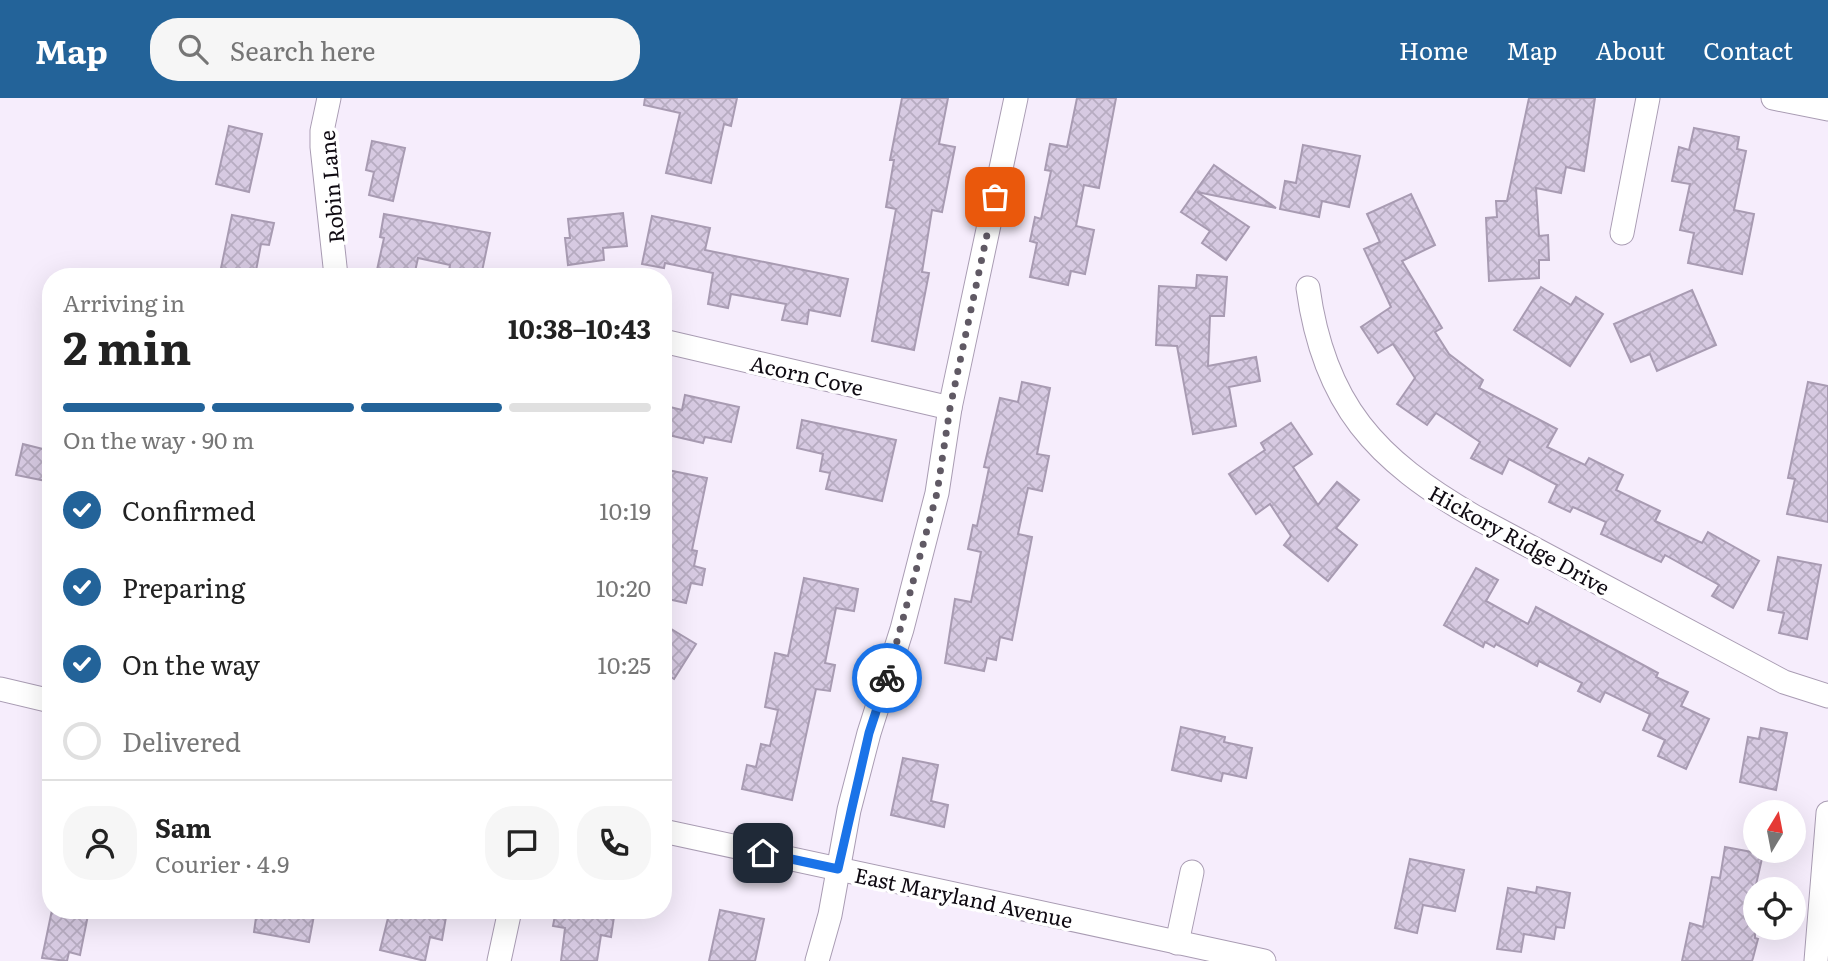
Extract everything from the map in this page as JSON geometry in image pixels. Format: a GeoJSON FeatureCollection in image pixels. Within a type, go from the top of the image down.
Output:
{"type":"FeatureCollection","features":[{"type":"Feature","properties":{"kind":"street","name":"Robin Lane"},"geometry":{"type":"LineString","coordinates":[[329,98],[322,131],[322,147],[335,268]]}},
{"type":"Feature","properties":{"kind":"street"},"geometry":{"type":"LineString","coordinates":[[817,961],[830,915],[869,733],[926,541],[950,408],[1016,98]]}},
{"type":"Feature","properties":{"kind":"street"},"geometry":{"type":"LineString","coordinates":[[1622,233],[1648,98]]}},
{"type":"Feature","properties":{"kind":"street"},"geometry":{"type":"LineString","coordinates":[[1773,98],[1828,108]]}},
{"type":"Feature","properties":{"kind":"street","name":"Hickory Ridge Drive"},"geometry":{"type":"LineString","coordinates":[[1308,288],[1314,331],[1324,362],[1352,417],[1384,455],[1432,492],[1475,517],[1784,682],[1828,696]]}},
{"type":"Feature","properties":{"kind":"street","name":"Acorn Cove"},"geometry":{"type":"LineString","coordinates":[[672,343],[950,408]]}},
{"type":"Feature","properties":{"kind":"street"},"geometry":{"type":"LineString","coordinates":[[0,689],[42,699]]}},
{"type":"Feature","properties":{"kind":"street"},"geometry":{"type":"LineString","coordinates":[[1816,961],[1828,813]]}},
{"type":"Feature","properties":{"kind":"street","name":"East Maryland Avenue"},"geometry":{"type":"LineString","coordinates":[[672,833],[838,869],[1165,948],[1264,961]]}},
{"type":"Feature","properties":{"kind":"street"},"geometry":{"type":"LineString","coordinates":[[1165,948],[1192,872]]}},
{"type":"Feature","properties":{"kind":"street"},"geometry":{"type":"LineString","coordinates":[[499,961],[507,919]]}},
{"type":"Feature","properties":{"kind":"building"},"geometry":{"type":"Polygon","coordinates":[[[645,98],[737,98],[731,126],[724,124],[711,183],[666,173],[680,113],[644,105],[645,98]]]}},
{"type":"Feature","properties":{"kind":"building"},"geometry":{"type":"Polygon","coordinates":[[[902,98],[948,98],[939,144],[955,147],[942,212],[932,210],[922,272],[929,273],[914,350],[872,341],[896,209],[886,207],[894,160],[890,160],[902,98]]]}},
{"type":"Feature","properties":{"kind":"building"},"geometry":{"type":"Polygon","coordinates":[[[1077,98],[1116,98],[1099,188],[1084,185],[1076,226],[1094,230],[1085,274],[1071,271],[1068,285],[1030,277],[1037,243],[1030,241],[1035,217],[1041,219],[1051,171],[1045,170],[1050,144],[1067,147],[1077,98]]]}},
{"type":"Feature","properties":{"kind":"building"},"geometry":{"type":"Polygon","coordinates":[[[1529,98],[1595,98],[1584,171],[1566,167],[1561,193],[1536,188],[1539,236],[1548,235],[1549,260],[1539,260],[1539,278],[1489,281],[1486,218],[1497,217],[1496,201],[1507,201],[1529,98]]]}},
{"type":"Feature","properties":{"kind":"building"},"geometry":{"type":"Polygon","coordinates":[[[229,126],[262,134],[249,192],[216,184],[229,126]]]}},
{"type":"Feature","properties":{"kind":"building"},"geometry":{"type":"Polygon","coordinates":[[[1694,128],[1739,137],[1737,149],[1746,151],[1734,210],[1754,214],[1742,274],[1688,263],[1694,233],[1680,230],[1690,184],[1672,181],[1679,147],[1689,150],[1694,128]]]}},
{"type":"Feature","properties":{"kind":"building"},"geometry":{"type":"Polygon","coordinates":[[[372,141],[405,148],[393,201],[369,195],[374,172],[366,170],[372,141]]]}},
{"type":"Feature","properties":{"kind":"building"},"geometry":{"type":"Polygon","coordinates":[[[1303,145],[1360,156],[1349,207],[1322,201],[1319,217],[1280,209],[1285,181],[1296,183],[1303,145]]]}},
{"type":"Feature","properties":{"kind":"building"},"geometry":{"type":"Polygon","coordinates":[[[1214,165],[1276,208],[1197,192],[1249,227],[1226,260],[1202,243],[1210,231],[1181,212],[1214,165]]]}},
{"type":"Feature","properties":{"kind":"building"},"geometry":{"type":"Polygon","coordinates":[[[1411,194],[1435,245],[1402,261],[1442,328],[1435,332],[1449,354],[1483,380],[1479,388],[1557,429],[1547,447],[1585,465],[1589,458],[1623,475],[1616,490],[1660,511],[1655,521],[1702,543],[1708,532],[1759,561],[1733,608],[1712,596],[1719,585],[1665,555],[1661,562],[1601,534],[1606,522],[1573,507],[1570,512],[1549,502],[1557,485],[1509,459],[1502,474],[1471,458],[1480,442],[1436,413],[1427,425],[1397,404],[1415,378],[1393,344],[1378,353],[1361,327],[1391,307],[1364,249],[1380,242],[1367,214],[1411,194]]]}},
{"type":"Feature","properties":{"kind":"building"},"geometry":{"type":"Polygon","coordinates":[[[623,213],[627,246],[603,248],[604,260],[568,265],[565,238],[570,238],[568,219],[623,213]]]}},
{"type":"Feature","properties":{"kind":"building"},"geometry":{"type":"Polygon","coordinates":[[[384,214],[490,233],[483,268],[449,268],[450,265],[418,258],[416,268],[377,268],[384,238],[380,237],[384,214]]]}},
{"type":"Feature","properties":{"kind":"building"},"geometry":{"type":"Polygon","coordinates":[[[232,215],[274,223],[269,245],[261,244],[256,268],[221,268],[232,215]]]}},
{"type":"Feature","properties":{"kind":"building"},"geometry":{"type":"Polygon","coordinates":[[[652,216],[710,228],[705,250],[848,279],[840,316],[809,310],[807,324],[782,320],[786,304],[731,294],[728,308],[708,304],[713,273],[665,263],[664,268],[642,264],[652,216]]]}},
{"type":"Feature","properties":{"kind":"building"},"geometry":{"type":"Polygon","coordinates":[[[1197,275],[1227,277],[1224,316],[1210,316],[1208,366],[1256,357],[1260,381],[1229,387],[1236,426],[1193,434],[1177,346],[1156,345],[1159,286],[1196,288],[1197,275]]]}},
{"type":"Feature","properties":{"kind":"building"},"geometry":{"type":"Polygon","coordinates":[[[1541,287],[1571,305],[1576,297],[1603,314],[1570,366],[1514,330],[1541,287]]]}},
{"type":"Feature","properties":{"kind":"building"},"geometry":{"type":"Polygon","coordinates":[[[1692,290],[1716,345],[1657,371],[1650,354],[1631,362],[1614,324],[1692,290]]]}},
{"type":"Feature","properties":{"kind":"building"},"geometry":{"type":"Polygon","coordinates":[[[1022,382],[1050,388],[1037,454],[1049,456],[1042,491],[1028,488],[1018,534],[1032,537],[1012,640],[1000,637],[996,660],[987,658],[984,671],[945,663],[955,599],[971,602],[981,552],[968,549],[973,525],[977,526],[989,468],[984,467],[1000,398],[1018,402],[1022,382]]]}},
{"type":"Feature","properties":{"kind":"building"},"geometry":{"type":"Polygon","coordinates":[[[1808,382],[1828,386],[1828,522],[1787,514],[1795,479],[1788,478],[1808,382]]]}},
{"type":"Feature","properties":{"kind":"building"},"geometry":{"type":"Polygon","coordinates":[[[685,395],[739,407],[731,442],[705,437],[703,443],[672,436],[672,408],[682,410],[685,395]]]}},
{"type":"Feature","properties":{"kind":"building"},"geometry":{"type":"Polygon","coordinates":[[[802,420],[896,440],[882,501],[826,489],[830,473],[820,471],[823,454],[797,448],[802,420]]]}},
{"type":"Feature","properties":{"kind":"building"},"geometry":{"type":"Polygon","coordinates":[[[1291,423],[1312,454],[1293,467],[1318,505],[1337,482],[1359,500],[1336,528],[1357,545],[1328,581],[1284,545],[1291,536],[1270,504],[1256,514],[1229,474],[1265,450],[1261,443],[1291,423]]]}},
{"type":"Feature","properties":{"kind":"building"},"geometry":{"type":"Polygon","coordinates":[[[23,444],[42,449],[42,480],[16,475],[23,444]]]}},
{"type":"Feature","properties":{"kind":"building"},"geometry":{"type":"Polygon","coordinates":[[[672,471],[707,478],[692,550],[697,551],[694,566],[705,569],[702,585],[691,583],[686,603],[672,600],[672,471]]]}},
{"type":"Feature","properties":{"kind":"building"},"geometry":{"type":"Polygon","coordinates":[[[1778,557],[1821,565],[1807,639],[1779,633],[1784,613],[1768,610],[1778,557]]]}},
{"type":"Feature","properties":{"kind":"building"},"geometry":{"type":"Polygon","coordinates":[[[1476,568],[1498,580],[1486,601],[1528,624],[1536,607],[1658,673],[1656,677],[1688,692],[1681,706],[1709,719],[1686,769],[1658,756],[1665,740],[1643,730],[1650,714],[1605,692],[1600,702],[1578,691],[1582,683],[1539,661],[1537,666],[1496,644],[1494,647],[1485,642],[1483,647],[1444,625],[1476,568]]]}},
{"type":"Feature","properties":{"kind":"building"},"geometry":{"type":"Polygon","coordinates":[[[804,578],[858,589],[854,611],[836,608],[825,663],[835,665],[830,691],[816,689],[792,800],[742,789],[747,765],[756,767],[761,744],[770,746],[778,710],[765,707],[775,653],[788,656],[804,578]]]}},
{"type":"Feature","properties":{"kind":"building"},"geometry":{"type":"Polygon","coordinates":[[[672,629],[696,644],[674,679],[672,678],[672,629]]]}},
{"type":"Feature","properties":{"kind":"building"},"geometry":{"type":"Polygon","coordinates":[[[1181,727],[1225,737],[1224,742],[1252,748],[1246,778],[1223,773],[1221,781],[1172,770],[1181,727]]]}},
{"type":"Feature","properties":{"kind":"building"},"geometry":{"type":"Polygon","coordinates":[[[1761,728],[1787,733],[1776,790],[1740,782],[1748,737],[1759,739],[1761,728]]]}},
{"type":"Feature","properties":{"kind":"building"},"geometry":{"type":"Polygon","coordinates":[[[903,758],[938,765],[931,801],[948,805],[944,827],[891,815],[903,758]]]}},
{"type":"Feature","properties":{"kind":"building"},"geometry":{"type":"Polygon","coordinates":[[[1725,847],[1743,850],[1743,863],[1761,863],[1758,877],[1743,877],[1743,940],[1758,940],[1752,961],[1682,961],[1690,923],[1703,927],[1712,877],[1720,878],[1725,847]]]}},
{"type":"Feature","properties":{"kind":"building"},"geometry":{"type":"Polygon","coordinates":[[[1410,859],[1464,870],[1455,911],[1423,905],[1417,933],[1395,928],[1410,859]]]}},
{"type":"Feature","properties":{"kind":"building"},"geometry":{"type":"Polygon","coordinates":[[[1537,887],[1570,893],[1564,928],[1556,927],[1554,939],[1524,934],[1521,952],[1497,949],[1508,888],[1536,893],[1537,887]]]}},
{"type":"Feature","properties":{"kind":"building"},"geometry":{"type":"Polygon","coordinates":[[[720,910],[764,919],[755,961],[709,961],[720,910]]]}},
{"type":"Feature","properties":{"kind":"building"},"geometry":{"type":"Polygon","coordinates":[[[50,919],[87,919],[80,955],[69,952],[67,961],[42,958],[50,919]]]}},
{"type":"Feature","properties":{"kind":"building"},"geometry":{"type":"Polygon","coordinates":[[[256,919],[313,919],[309,942],[254,932],[256,919]]]}},
{"type":"Feature","properties":{"kind":"building"},"geometry":{"type":"Polygon","coordinates":[[[388,919],[446,919],[442,940],[430,937],[425,961],[380,950],[388,919]]]}},
{"type":"Feature","properties":{"kind":"building"},"geometry":{"type":"Polygon","coordinates":[[[554,919],[614,919],[611,937],[601,935],[597,961],[561,961],[565,928],[553,926],[554,919]]]}},
{"type":"Feature","properties":{"kind":"way so far"},"geometry":{"type":"LineString","coordinates":[[887,678],[916,579],[937,493],[950,408],[995,197]]}},
{"type":"Feature","properties":{"kind":"route"},"geometry":{"type":"LineString","coordinates":[[763,853],[838,869],[849,810],[887,678]]}}]}
